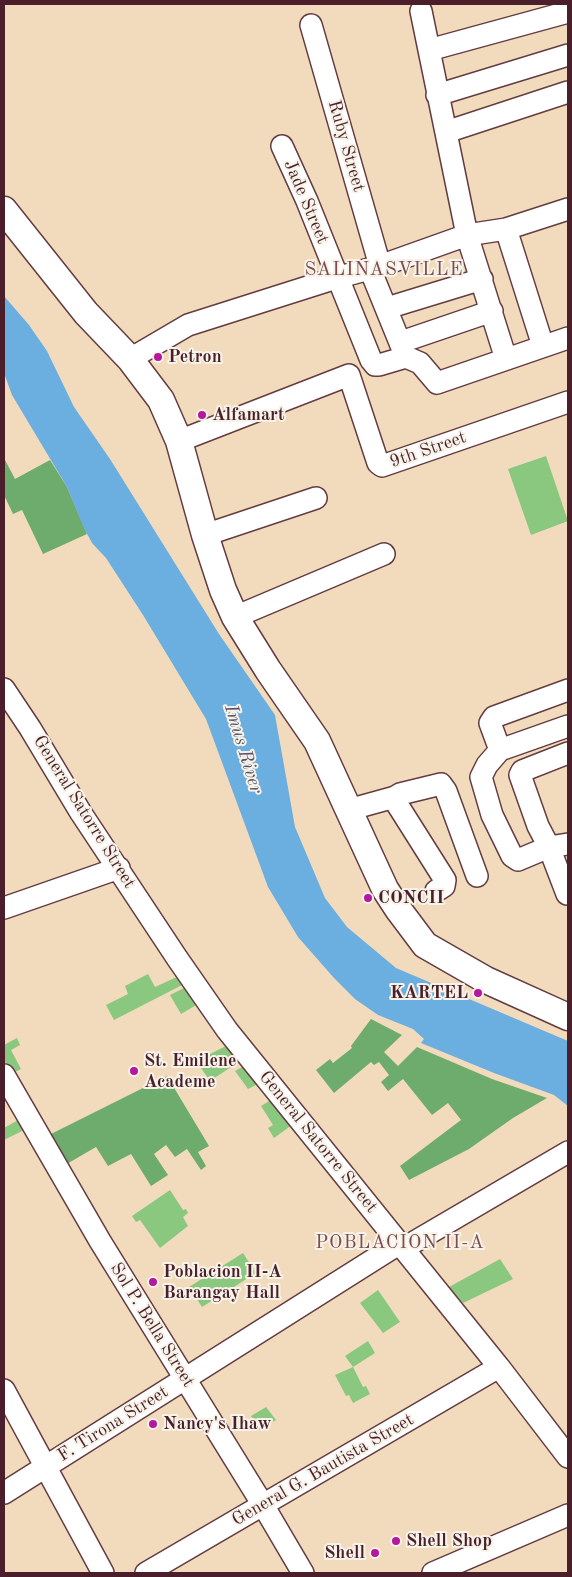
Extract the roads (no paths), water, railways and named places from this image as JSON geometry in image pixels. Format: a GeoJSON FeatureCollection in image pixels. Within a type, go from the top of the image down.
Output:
{"type":"FeatureCollection","features":[{"type":"Feature","properties":{"kind":"main road"},"geometry":{"type":"LineString","coordinates":[[4,210],[86,313],[130,359],[161,400],[179,441],[223,590],[268,670],[317,741],[385,889],[425,945],[486,980],[568,1017]]}},
{"type":"Feature","properties":{"kind":"street"},"geometry":{"type":"LineString","coordinates":[[420,11],[467,236],[506,359]]}},
{"type":"Feature","properties":{"kind":"street"},"geometry":{"type":"LineString","coordinates":[[429,50],[568,12]]}},
{"type":"Feature","properties":{"kind":"street","name":"Ruby Street"},"geometry":{"type":"LineString","coordinates":[[311,25],[375,268],[387,308],[403,350]]}},
{"type":"Feature","properties":{"kind":"street"},"geometry":{"type":"LineString","coordinates":[[438,96],[568,55]]}},
{"type":"Feature","properties":{"kind":"street"},"geometry":{"type":"LineString","coordinates":[[446,132],[568,92]]}},
{"type":"Feature","properties":{"kind":"street","name":"Jade Street"},"geometry":{"type":"LineString","coordinates":[[282,146],[307,201],[336,278],[374,365],[403,350]]}},
{"type":"Feature","properties":{"kind":"street"},"geometry":{"type":"LineString","coordinates":[[130,359],[188,325],[336,278],[375,268],[467,236],[506,229],[568,209]]}},
{"type":"Feature","properties":{"kind":"street"},"geometry":{"type":"LineString","coordinates":[[506,229],[543,346]]}},
{"type":"Feature","properties":{"kind":"street"},"geometry":{"type":"LineString","coordinates":[[387,308],[482,279]]}},
{"type":"Feature","properties":{"kind":"street"},"geometry":{"type":"LineString","coordinates":[[492,311],[403,350],[420,363],[436,383],[568,338]]}},
{"type":"Feature","properties":{"kind":"street","name":"9th Street"},"geometry":{"type":"LineString","coordinates":[[179,441],[349,376],[378,463],[382,466],[568,402]]}},
{"type":"Feature","properties":{"kind":"street"},"geometry":{"type":"LineString","coordinates":[[205,534],[316,498]]}},
{"type":"Feature","properties":{"kind":"street"},"geometry":{"type":"LineString","coordinates":[[236,616],[384,554]]}},
{"type":"Feature","properties":{"kind":"street","name":"General Satorre Street"},"geometry":{"type":"LineString","coordinates":[[4,689],[30,728],[81,813],[182,966],[227,1030],[402,1245],[568,1457]]}},
{"type":"Feature","properties":{"kind":"street"},"geometry":{"type":"LineString","coordinates":[[500,750],[490,724],[494,717],[568,690]]}},
{"type":"Feature","properties":{"kind":"street"},"geometry":{"type":"LineString","coordinates":[[559,845],[518,860],[512,856],[492,815],[481,781],[487,765],[500,750],[568,726]]}},
{"type":"Feature","properties":{"kind":"street"},"geometry":{"type":"LineString","coordinates":[[561,880],[559,845],[538,826],[520,775],[522,771],[568,753]]}},
{"type":"Feature","properties":{"kind":"street"},"geometry":{"type":"LineString","coordinates":[[348,810],[432,784],[441,784],[446,791],[477,876]]}},
{"type":"Feature","properties":{"kind":"street"},"geometry":{"type":"LineString","coordinates":[[395,797],[445,880],[444,886],[436,891]]}},
{"type":"Feature","properties":{"kind":"street"},"geometry":{"type":"LineString","coordinates":[[4,908],[119,868]]}},
{"type":"Feature","properties":{"kind":"street","name":"Sol P. Bella Street"},"geometry":{"type":"LineString","coordinates":[[4,1076],[100,1241],[303,1573]]}},
{"type":"Feature","properties":{"kind":"street","name":"F. Tirona Street"},"geometry":{"type":"LineString","coordinates":[[4,1493],[402,1245],[568,1152]]}},
{"type":"Feature","properties":{"kind":"street","name":"General G. Bautista Street"},"geometry":{"type":"LineString","coordinates":[[146,1573],[499,1367]]}},
{"type":"Feature","properties":{"kind":"street"},"geometry":{"type":"LineString","coordinates":[[4,1390],[103,1573]]}},
{"type":"Feature","properties":{"kind":"street"},"geometry":{"type":"LineString","coordinates":[[433,1573],[568,1515]]}},
{"type":"Feature","properties":{"kind":"water","name":"Imus River"},"geometry":{"type":"Polygon","coordinates":[[[4,296],[29,325],[47,351],[74,407],[110,459],[219,634],[275,715],[295,827],[325,898],[347,927],[396,968],[568,1041],[568,1106],[554,1095],[421,1043],[424,1039],[413,1029],[378,1015],[355,999],[298,937],[268,887],[206,719],[143,615],[106,558],[92,543],[67,487],[12,395],[4,373],[4,296]]]}},
{"type":"Feature","properties":{"kind":"place","name":"Petron"},"geometry":{"type":"Point","coordinates":[158,357]}},
{"type":"Feature","properties":{"kind":"place","name":"Alfamart"},"geometry":{"type":"Point","coordinates":[202,415]}},
{"type":"Feature","properties":{"kind":"place","name":"CONCII"},"geometry":{"type":"Point","coordinates":[368,898]}},
{"type":"Feature","properties":{"kind":"place","name":"KARTEL"},"geometry":{"type":"Point","coordinates":[478,993]}},
{"type":"Feature","properties":{"kind":"place","name":"St. Emilene Academe"},"geometry":{"type":"Point","coordinates":[134,1071]}},
{"type":"Feature","properties":{"kind":"place","name":"Poblacion II-A Barangay Hall"},"geometry":{"type":"Point","coordinates":[153,1282]}},
{"type":"Feature","properties":{"kind":"place","name":"Nancy's Ihaw"},"geometry":{"type":"Point","coordinates":[153,1424]}},
{"type":"Feature","properties":{"kind":"place","name":"Shell Shop"},"geometry":{"type":"Point","coordinates":[396,1541]}},
{"type":"Feature","properties":{"kind":"place","name":"Shell"},"geometry":{"type":"Point","coordinates":[375,1553]}},
{"type":"Feature","properties":{"kind":"district","name":"SALINASVILLE"},"geometry":{"type":"Point","coordinates":[384,270]}},
{"type":"Feature","properties":{"kind":"district","name":"POBLACION II-A"},"geometry":{"type":"Point","coordinates":[400,1243]}}]}
